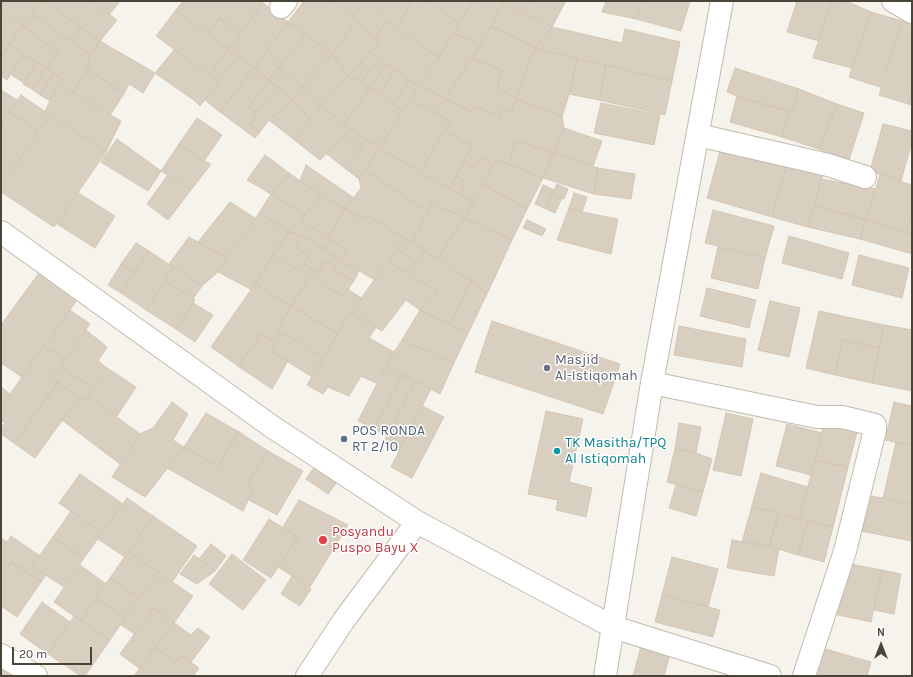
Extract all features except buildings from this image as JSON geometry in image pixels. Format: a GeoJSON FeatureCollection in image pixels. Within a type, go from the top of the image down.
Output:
{"type":"FeatureCollection","features":[{"type":"Feature","properties":{"kind":"street"},"geometry":{"type":"LineString","coordinates":[[605,676],[652,383],[722,1]]}},
{"type":"Feature","properties":{"kind":"street"},"geometry":{"type":"LineString","coordinates":[[893,1],[912,12]]}},
{"type":"Feature","properties":{"kind":"street"},"geometry":{"type":"LineString","coordinates":[[698,135],[828,165],[865,177]]}},
{"type":"Feature","properties":{"kind":"street"},"geometry":{"type":"LineString","coordinates":[[1,232],[271,426],[417,522],[612,627],[770,676]]}},
{"type":"Feature","properties":{"kind":"street"},"geometry":{"type":"LineString","coordinates":[[652,383],[817,417],[842,417],[875,425],[876,430],[845,551],[804,676]]}},
{"type":"Feature","properties":{"kind":"street"},"geometry":{"type":"LineString","coordinates":[[307,676],[344,620],[417,522]]}},
{"type":"Feature","properties":{"kind":"street"},"geometry":{"type":"LineString","coordinates":[[1,655],[36,676]]}},
{"type":"Feature","properties":{"kind":"place","name":"Masjid Al-Istiqomah"},"geometry":{"type":"Point","coordinates":[547,368]}},
{"type":"Feature","properties":{"kind":"place","name":"POS RONDA RT 2/10"},"geometry":{"type":"Point","coordinates":[344,439]}},
{"type":"Feature","properties":{"kind":"place","name":"TK Masitha/TPQ Al Istiqomah"},"geometry":{"type":"Point","coordinates":[557,451]}},
{"type":"Feature","properties":{"kind":"place","name":"Posyandu Puspo Bayu X"},"geometry":{"type":"Point","coordinates":[323,540]}}]}
